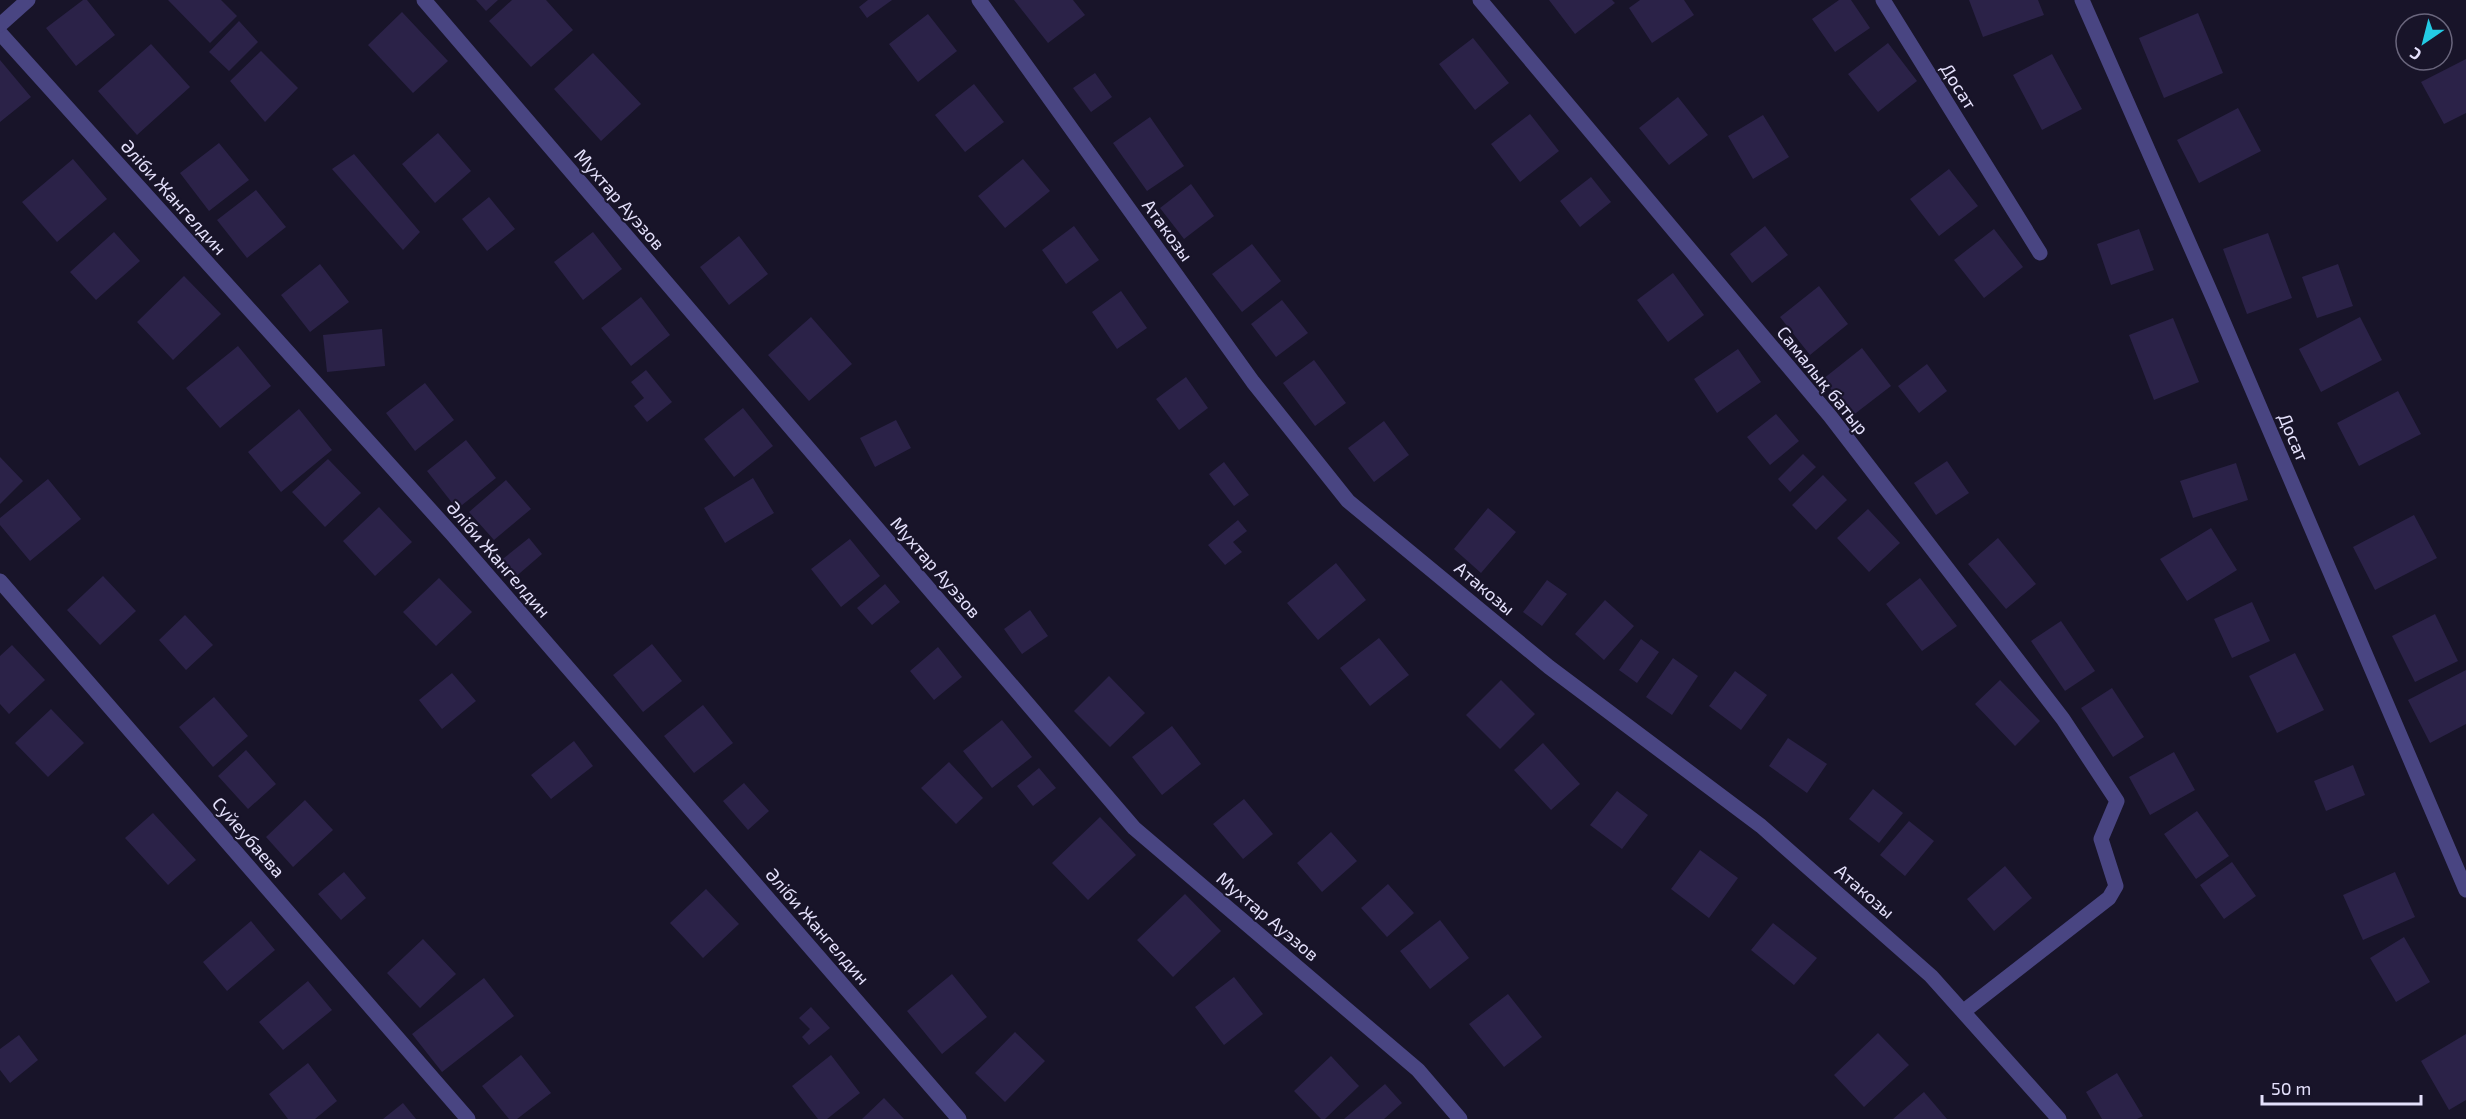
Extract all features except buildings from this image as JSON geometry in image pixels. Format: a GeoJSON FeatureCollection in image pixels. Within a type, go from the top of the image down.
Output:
{"type":"FeatureCollection","features":[{"type":"Feature","properties":{"kind":"street"},"geometry":{"type":"LineString","coordinates":[[0,25],[28,0]]}},
{"type":"Feature","properties":{"kind":"street","name":"Мухтар Ауэзов"},"geometry":{"type":"LineString","coordinates":[[424,0],[1134,828],[1418,1070],[1460,1119]]}},
{"type":"Feature","properties":{"kind":"street","name":"Атакозы"},"geometry":{"type":"LineString","coordinates":[[979,0],[1253,382],[1348,501],[1549,667],[1761,826],[1931,975],[2059,1119]]}},
{"type":"Feature","properties":{"kind":"street","name":"Самалық батыр"},"geometry":{"type":"LineString","coordinates":[[1479,0],[1830,416],[2063,719],[2117,801],[2101,839],[2116,886],[2109,898],[1964,1011]]}},
{"type":"Feature","properties":{"kind":"street","name":"Досат"},"geometry":{"type":"LineString","coordinates":[[1883,0],[2040,254]]}},
{"type":"Feature","properties":{"kind":"street","name":"Досат"},"geometry":{"type":"LineString","coordinates":[[2082,0],[2214,300],[2466,890]]}},
{"type":"Feature","properties":{"kind":"street","name":"Әліби Жангелдин"},"geometry":{"type":"LineString","coordinates":[[0,33],[452,534],[959,1119]]}},
{"type":"Feature","properties":{"kind":"street","name":"Суйеубаева"},"geometry":{"type":"LineString","coordinates":[[0,581],[468,1119]]}}]}
